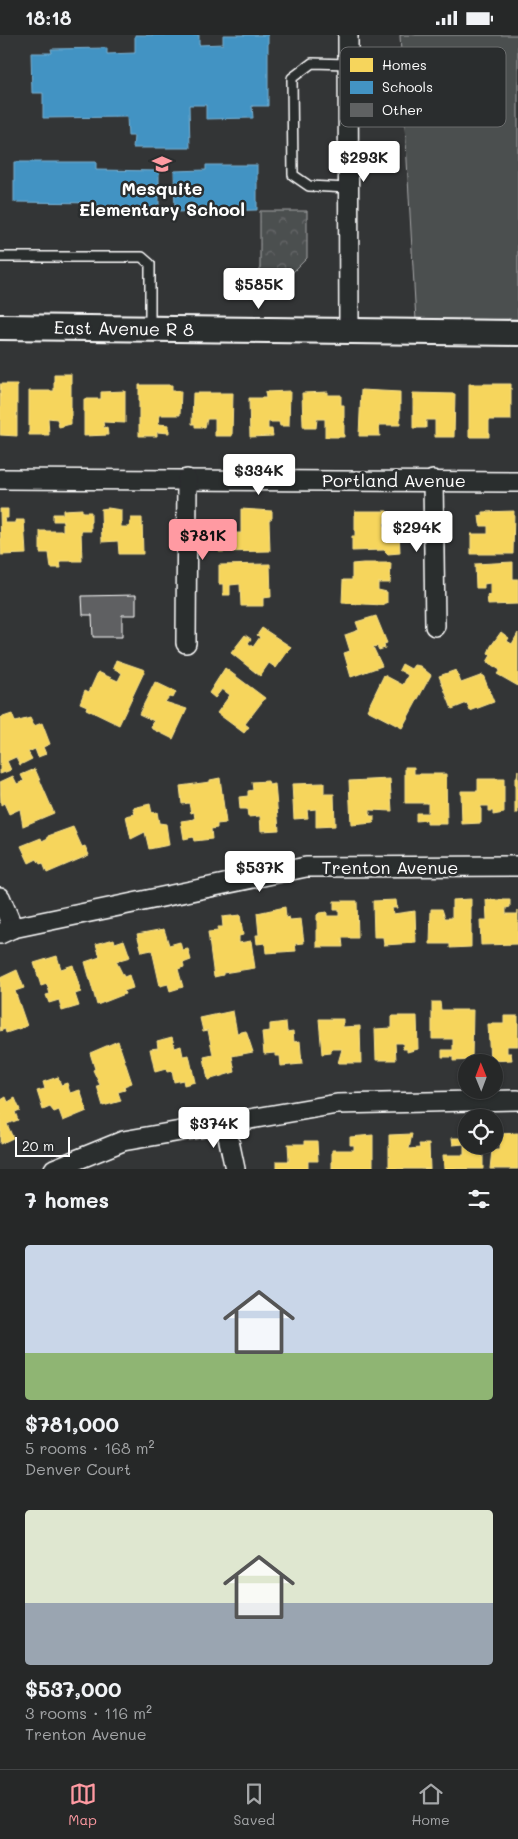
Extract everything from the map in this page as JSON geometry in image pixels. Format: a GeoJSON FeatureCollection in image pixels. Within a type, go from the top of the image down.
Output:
{"type":"FeatureCollection","features":[{"type":"Feature","properties":{"kind":"street"},"geometry":{"type":"LineString","coordinates":[[348,127],[349,330]]}},
{"type":"Feature","properties":{"kind":"street","name":"East Avenue R 8"},"geometry":{"type":"LineString","coordinates":[[0,327],[518,333]]}},
{"type":"Feature","properties":{"kind":"street","name":"Portland Avenue"},"geometry":{"type":"LineString","coordinates":[[0,479],[518,481]]}},
{"type":"Feature","properties":{"kind":"street"},"geometry":{"type":"LineString","coordinates":[[186,643],[187,479]]}},
{"type":"Feature","properties":{"kind":"street"},"geometry":{"type":"LineString","coordinates":[[433,480],[435,626]]}},
{"type":"Feature","properties":{"kind":"street","name":"Trenton Avenue"},"geometry":{"type":"LineString","coordinates":[[6,931],[306,867],[518,866]]}},
{"type":"Feature","properties":{"kind":"street"},"geometry":{"type":"LineString","coordinates":[[0,897],[6,931]]}},
{"type":"Feature","properties":{"kind":"street"},"geometry":{"type":"LineString","coordinates":[[54,1169],[123,1141],[337,1104],[518,1100]]}},
{"type":"Feature","properties":{"kind":"street"},"geometry":{"type":"LineString","coordinates":[[225,1122],[235,1169]]}},
{"type":"Feature","properties":{"kind":"lane"},"geometry":{"type":"LineString","coordinates":[[340,64],[312,63],[292,77],[294,175],[309,186],[348,188]]}},
{"type":"Feature","properties":{"kind":"lane"},"geometry":{"type":"LineString","coordinates":[[0,257],[142,257],[150,264],[150,328]]}},
{"type":"Feature","properties":{"kind":"green space"},"geometry":{"type":"Polygon","coordinates":[[[400,35],[518,35],[518,319],[416,321],[405,127],[506,127],[506,47],[401,47],[400,35]]]}},
{"type":"Feature","properties":{"kind":"green space"},"geometry":{"type":"Polygon","coordinates":[[[260,211],[307,211],[307,258],[286,279],[260,278],[260,211]]]}},
{"type":"Feature","properties":{"kind":"building: Homes"},"geometry":{"type":"Polygon","coordinates":[[[54,374],[71,374],[71,424],[59,427],[57,419],[48,418],[49,435],[29,435],[29,391],[54,391],[54,374]]]}},
{"type":"Feature","properties":{"kind":"building: Homes"},"geometry":{"type":"Polygon","coordinates":[[[0,384],[17,384],[17,436],[0,435],[0,384]]]}},
{"type":"Feature","properties":{"kind":"building: Homes"},"geometry":{"type":"Polygon","coordinates":[[[469,384],[511,384],[511,420],[489,420],[489,437],[469,437],[469,384]]]}},
{"type":"Feature","properties":{"kind":"building: Homes"},"geometry":{"type":"Polygon","coordinates":[[[139,385],[172,385],[172,391],[181,391],[180,415],[159,415],[158,424],[169,425],[169,433],[157,432],[157,436],[139,436],[139,385]]]}},
{"type":"Feature","properties":{"kind":"building: Homes"},"geometry":{"type":"Polygon","coordinates":[[[361,390],[400,392],[400,425],[379,425],[380,436],[359,436],[361,390]]]}},
{"type":"Feature","properties":{"kind":"building: Homes"},"geometry":{"type":"Polygon","coordinates":[[[125,391],[125,423],[103,422],[104,428],[107,427],[108,435],[84,436],[84,399],[101,399],[101,392],[125,391]]]}},
{"type":"Feature","properties":{"kind":"building: Homes"},"geometry":{"type":"Polygon","coordinates":[[[290,391],[289,426],[280,426],[279,422],[268,422],[268,429],[272,429],[273,436],[250,437],[249,398],[266,398],[265,392],[290,391]]]}},
{"type":"Feature","properties":{"kind":"building: Homes"},"geometry":{"type":"Polygon","coordinates":[[[328,392],[328,395],[341,395],[341,405],[344,405],[344,437],[325,437],[325,419],[317,419],[316,428],[304,428],[302,393],[328,392]]]}},
{"type":"Feature","properties":{"kind":"building: Homes"},"geometry":{"type":"Polygon","coordinates":[[[193,393],[233,393],[232,436],[215,436],[215,419],[207,419],[205,427],[195,427],[195,424],[192,424],[193,393]]]}},
{"type":"Feature","properties":{"kind":"building: Homes"},"geometry":{"type":"Polygon","coordinates":[[[413,393],[455,394],[454,437],[435,437],[435,420],[426,420],[426,428],[413,428],[413,393]]]}},
{"type":"Feature","properties":{"kind":"building: Homes"},"geometry":{"type":"Polygon","coordinates":[[[0,509],[8,509],[8,518],[4,518],[5,523],[16,523],[16,520],[24,520],[26,554],[1,555],[0,509]]]}},
{"type":"Feature","properties":{"kind":"building: Homes"},"geometry":{"type":"Polygon","coordinates":[[[82,509],[82,512],[91,512],[91,531],[81,531],[82,561],[60,561],[61,568],[51,568],[49,553],[40,553],[40,531],[63,531],[63,521],[53,521],[53,514],[63,514],[63,510],[82,509]]]}},
{"type":"Feature","properties":{"kind":"building: Homes"},"geometry":{"type":"Polygon","coordinates":[[[101,509],[121,510],[121,527],[129,527],[131,518],[142,518],[143,554],[119,554],[118,541],[102,542],[101,509]]]}},
{"type":"Feature","properties":{"kind":"building: Homes"},"geometry":{"type":"Polygon","coordinates":[[[241,509],[272,511],[272,518],[269,520],[270,551],[219,552],[219,533],[222,533],[222,522],[230,522],[230,533],[241,533],[241,509]]]}},
{"type":"Feature","properties":{"kind":"building: Homes"},"geometry":{"type":"Polygon","coordinates":[[[355,511],[387,511],[389,521],[384,523],[385,535],[392,535],[392,529],[399,529],[400,553],[388,554],[384,550],[352,551],[352,536],[355,536],[355,511]]]}},
{"type":"Feature","properties":{"kind":"building: Homes"},"geometry":{"type":"Polygon","coordinates":[[[514,511],[513,554],[471,554],[471,534],[488,534],[488,526],[481,526],[480,524],[479,516],[483,516],[483,512],[514,511]]]}},
{"type":"Feature","properties":{"kind":"building: Homes"},"geometry":{"type":"Polygon","coordinates":[[[513,562],[513,579],[518,579],[518,604],[488,605],[487,595],[490,595],[490,583],[484,584],[484,588],[476,588],[475,564],[513,562]]]}},
{"type":"Feature","properties":{"kind":"building: Homes"},"geometry":{"type":"Polygon","coordinates":[[[391,563],[390,583],[378,583],[378,590],[387,592],[387,603],[384,603],[384,605],[342,603],[343,580],[352,580],[352,564],[391,563]]]}},
{"type":"Feature","properties":{"kind":"building: Homes"},"geometry":{"type":"Polygon","coordinates":[[[270,564],[271,597],[263,598],[263,606],[241,606],[240,584],[230,585],[230,595],[223,595],[223,584],[219,584],[219,565],[270,564]]]}},
{"type":"Feature","properties":{"kind":"building: Homes"},"geometry":{"type":"Polygon","coordinates":[[[376,616],[387,643],[384,644],[385,648],[379,650],[377,646],[373,647],[382,666],[351,677],[344,653],[350,651],[345,635],[359,630],[356,622],[376,616]]]}},
{"type":"Feature","properties":{"kind":"building: Homes"},"geometry":{"type":"Polygon","coordinates":[[[262,628],[291,647],[276,668],[269,663],[260,676],[231,653],[245,635],[251,639],[248,643],[253,647],[260,637],[257,635],[262,628]]]}},
{"type":"Feature","properties":{"kind":"building: Homes"},"geometry":{"type":"Polygon","coordinates":[[[501,632],[509,638],[507,641],[512,644],[518,633],[518,686],[497,674],[500,670],[487,662],[491,655],[488,653],[491,646],[501,632]]]}},
{"type":"Feature","properties":{"kind":"building: Homes"},"geometry":{"type":"Polygon","coordinates":[[[116,660],[145,670],[119,725],[86,709],[87,706],[80,703],[85,690],[89,692],[98,672],[118,681],[122,673],[113,668],[116,660]]]}},
{"type":"Feature","properties":{"kind":"building: Homes"},"geometry":{"type":"Polygon","coordinates":[[[402,664],[411,669],[414,665],[420,666],[431,675],[402,728],[367,710],[384,675],[403,685],[408,675],[399,670],[402,664]]]}},
{"type":"Feature","properties":{"kind":"building: Homes"},"geometry":{"type":"Polygon","coordinates":[[[225,668],[265,698],[245,724],[249,727],[244,733],[217,713],[230,695],[222,689],[215,698],[209,693],[225,668]]]}},
{"type":"Feature","properties":{"kind":"building: Homes"},"geometry":{"type":"Polygon","coordinates":[[[456,670],[461,683],[483,675],[494,702],[470,711],[467,703],[452,709],[439,676],[456,670]]]}},
{"type":"Feature","properties":{"kind":"building: Homes"},"geometry":{"type":"Polygon","coordinates":[[[155,682],[176,692],[173,698],[169,697],[165,702],[187,709],[173,739],[151,728],[154,721],[139,714],[155,682]]]}},
{"type":"Feature","properties":{"kind":"building: Homes"},"geometry":{"type":"Polygon","coordinates":[[[12,714],[15,722],[30,718],[34,726],[42,723],[50,744],[43,747],[46,754],[38,757],[35,749],[28,752],[32,759],[20,765],[16,757],[7,761],[11,770],[0,774],[0,718],[12,714]]]}},
{"type":"Feature","properties":{"kind":"building: Homes"},"geometry":{"type":"Polygon","coordinates":[[[405,767],[414,767],[414,774],[446,774],[447,824],[427,824],[427,820],[416,821],[416,813],[428,813],[428,803],[405,803],[405,767]]]}},
{"type":"Feature","properties":{"kind":"building: Homes"},"geometry":{"type":"Polygon","coordinates":[[[35,769],[54,813],[23,826],[20,809],[9,814],[4,803],[1,805],[0,782],[13,776],[17,784],[24,781],[21,775],[35,769]]]}},
{"type":"Feature","properties":{"kind":"building: Homes"},"geometry":{"type":"Polygon","coordinates":[[[518,770],[518,813],[515,813],[515,778],[517,778],[518,770]]]}},
{"type":"Feature","properties":{"kind":"building: Homes"},"geometry":{"type":"Polygon","coordinates":[[[220,778],[226,823],[217,824],[217,828],[211,829],[212,839],[194,841],[193,837],[184,839],[181,821],[195,819],[194,812],[191,813],[189,803],[182,804],[180,786],[210,782],[210,780],[220,778]]]}},
{"type":"Feature","properties":{"kind":"building: Homes"},"geometry":{"type":"Polygon","coordinates":[[[390,779],[392,811],[370,810],[370,816],[374,816],[374,823],[351,825],[349,781],[390,779]]]}},
{"type":"Feature","properties":{"kind":"building: Homes"},"geometry":{"type":"Polygon","coordinates":[[[478,779],[504,779],[504,813],[493,815],[493,811],[489,811],[489,806],[481,806],[481,823],[462,824],[461,791],[478,791],[478,779]]]}},
{"type":"Feature","properties":{"kind":"building: Homes"},"geometry":{"type":"Polygon","coordinates":[[[268,781],[269,785],[275,784],[279,830],[261,831],[260,816],[248,817],[247,809],[240,809],[239,797],[248,796],[248,791],[253,790],[252,782],[268,781]]]}},
{"type":"Feature","properties":{"kind":"building: Homes"},"geometry":{"type":"Polygon","coordinates":[[[324,783],[324,794],[334,794],[335,826],[316,827],[316,809],[307,810],[308,818],[294,819],[292,784],[324,783]]]}},
{"type":"Feature","properties":{"kind":"building: Homes"},"geometry":{"type":"Polygon","coordinates":[[[150,804],[152,813],[157,812],[159,823],[166,824],[169,845],[149,849],[145,832],[131,839],[126,816],[135,814],[133,808],[150,804]]]}},
{"type":"Feature","properties":{"kind":"building: Homes"},"geometry":{"type":"Polygon","coordinates":[[[73,827],[82,847],[85,846],[89,855],[47,873],[43,863],[40,864],[37,859],[29,863],[21,846],[41,838],[42,841],[48,838],[48,836],[73,827]]]}},
{"type":"Feature","properties":{"kind":"building: Homes"},"geometry":{"type":"Polygon","coordinates":[[[471,899],[471,947],[450,948],[450,944],[430,944],[431,909],[442,909],[445,918],[452,918],[452,900],[471,899]]]}},
{"type":"Feature","properties":{"kind":"building: Homes"},"geometry":{"type":"Polygon","coordinates":[[[396,900],[397,908],[392,908],[393,914],[415,911],[416,943],[384,945],[383,937],[374,937],[373,901],[396,900]]]}},
{"type":"Feature","properties":{"kind":"building: Homes"},"geometry":{"type":"Polygon","coordinates":[[[486,900],[510,900],[510,907],[506,908],[506,914],[518,914],[518,944],[481,945],[480,920],[487,920],[486,900]]]}},
{"type":"Feature","properties":{"kind":"building: Homes"},"geometry":{"type":"Polygon","coordinates":[[[334,901],[357,901],[358,938],[342,938],[343,947],[317,947],[317,915],[327,912],[327,916],[339,916],[339,910],[334,910],[334,901]]]}},
{"type":"Feature","properties":{"kind":"building: Homes"},"geometry":{"type":"Polygon","coordinates":[[[285,907],[286,918],[289,917],[290,920],[301,919],[304,943],[295,944],[296,951],[266,953],[265,943],[257,944],[256,935],[259,935],[257,913],[285,907]]]}},
{"type":"Feature","properties":{"kind":"building: Homes"},"geometry":{"type":"Polygon","coordinates":[[[240,915],[243,935],[239,936],[239,943],[251,941],[255,968],[223,973],[223,975],[214,977],[208,932],[218,931],[217,927],[223,927],[222,917],[240,915]]]}},
{"type":"Feature","properties":{"kind":"building: Homes"},"geometry":{"type":"Polygon","coordinates":[[[164,929],[169,945],[180,942],[182,950],[188,949],[191,960],[183,963],[184,967],[178,969],[183,987],[170,991],[168,984],[160,986],[152,950],[142,952],[137,934],[164,929]]]}},
{"type":"Feature","properties":{"kind":"building: Homes"},"geometry":{"type":"Polygon","coordinates":[[[114,939],[115,943],[124,940],[130,957],[116,961],[124,977],[129,975],[133,988],[124,991],[125,994],[97,1005],[85,962],[100,957],[96,944],[114,939]]]}},
{"type":"Feature","properties":{"kind":"building: Homes"},"geometry":{"type":"Polygon","coordinates":[[[57,956],[61,969],[73,965],[81,992],[75,994],[79,1006],[62,1011],[59,1000],[49,1003],[46,995],[50,994],[47,984],[41,986],[34,963],[57,956]]]}},
{"type":"Feature","properties":{"kind":"building: Homes"},"geometry":{"type":"Polygon","coordinates":[[[17,970],[24,988],[15,991],[27,1026],[6,1033],[5,1029],[0,1031],[0,978],[17,970]]]}},
{"type":"Feature","properties":{"kind":"building: Homes"},"geometry":{"type":"Polygon","coordinates":[[[432,1002],[440,1002],[441,1010],[473,1010],[472,1054],[458,1054],[458,1061],[453,1061],[453,1057],[442,1057],[442,1050],[453,1050],[453,1039],[432,1039],[432,1002]]]}},
{"type":"Feature","properties":{"kind":"building: Homes"},"geometry":{"type":"Polygon","coordinates":[[[233,1011],[237,1033],[246,1031],[253,1052],[232,1056],[235,1072],[208,1080],[204,1057],[213,1055],[208,1030],[203,1031],[200,1018],[233,1011]]]}},
{"type":"Feature","properties":{"kind":"building: Homes"},"geometry":{"type":"Polygon","coordinates":[[[392,1016],[417,1016],[418,1049],[407,1052],[407,1049],[403,1049],[403,1043],[395,1043],[396,1060],[376,1060],[375,1029],[392,1028],[392,1016]]]}},
{"type":"Feature","properties":{"kind":"building: Homes"},"geometry":{"type":"Polygon","coordinates":[[[504,1016],[518,1016],[518,1046],[507,1046],[507,1053],[511,1053],[512,1060],[503,1060],[503,1054],[490,1054],[488,1024],[504,1024],[504,1016]]]}},
{"type":"Feature","properties":{"kind":"building: Homes"},"geometry":{"type":"Polygon","coordinates":[[[319,1019],[343,1019],[343,1027],[360,1026],[361,1063],[338,1063],[342,1049],[331,1049],[331,1053],[322,1054],[319,1019]]]}},
{"type":"Feature","properties":{"kind":"building: Homes"},"geometry":{"type":"Polygon","coordinates":[[[286,1022],[287,1032],[293,1031],[294,1042],[300,1041],[302,1064],[281,1066],[280,1056],[275,1056],[275,1053],[264,1054],[262,1032],[270,1031],[270,1024],[286,1022]]]}},
{"type":"Feature","properties":{"kind":"building: Homes"},"geometry":{"type":"Polygon","coordinates":[[[172,1037],[175,1048],[181,1046],[183,1056],[189,1055],[195,1082],[184,1085],[183,1080],[174,1082],[172,1071],[167,1072],[166,1069],[155,1072],[150,1049],[158,1048],[157,1041],[172,1037]]]}},
{"type":"Feature","properties":{"kind":"building: Homes"},"geometry":{"type":"Polygon","coordinates":[[[118,1041],[132,1083],[124,1086],[125,1090],[118,1092],[121,1101],[103,1106],[97,1086],[100,1085],[93,1070],[95,1069],[90,1053],[118,1041]]]}},
{"type":"Feature","properties":{"kind":"building: Homes"},"geometry":{"type":"Polygon","coordinates":[[[58,1077],[61,1085],[67,1083],[70,1093],[80,1090],[87,1111],[63,1121],[59,1110],[54,1112],[50,1107],[43,1110],[37,1091],[45,1089],[43,1082],[58,1077]]]}},
{"type":"Feature","properties":{"kind":"building: Homes"},"geometry":{"type":"Polygon","coordinates":[[[0,1097],[1,1100],[6,1097],[8,1102],[15,1098],[20,1110],[15,1112],[18,1120],[7,1124],[13,1138],[0,1144],[0,1097]]]}},
{"type":"Feature","properties":{"kind":"building: Homes"},"geometry":{"type":"Polygon","coordinates":[[[518,1133],[518,1169],[490,1169],[492,1154],[503,1154],[503,1134],[518,1133]]]}},
{"type":"Feature","properties":{"kind":"building: Homes"},"geometry":{"type":"Polygon","coordinates":[[[412,1134],[409,1149],[420,1148],[419,1144],[429,1144],[430,1169],[389,1169],[389,1135],[412,1134]]]}},
{"type":"Feature","properties":{"kind":"building: Homes"},"geometry":{"type":"Polygon","coordinates":[[[373,1135],[373,1169],[332,1169],[332,1150],[354,1150],[354,1145],[350,1145],[350,1137],[373,1135]]]}},
{"type":"Feature","properties":{"kind":"building: Homes"},"geometry":{"type":"Polygon","coordinates":[[[452,1138],[458,1138],[458,1145],[453,1145],[452,1138]]]}},
{"type":"Feature","properties":{"kind":"building: Homes"},"geometry":{"type":"Polygon","coordinates":[[[305,1141],[317,1141],[318,1161],[308,1161],[308,1169],[277,1169],[277,1161],[289,1161],[288,1144],[305,1144],[305,1141]]]}},
{"type":"Feature","properties":{"kind":"building: Homes"},"geometry":{"type":"Polygon","coordinates":[[[483,1154],[483,1169],[444,1169],[443,1155],[483,1154]]]}},
{"type":"Feature","properties":{"kind":"building: Schools"},"geometry":{"type":"Polygon","coordinates":[[[135,35],[199,35],[199,45],[223,44],[223,35],[268,35],[268,106],[252,106],[253,118],[206,119],[206,105],[189,105],[190,148],[133,148],[134,136],[128,136],[127,117],[43,118],[43,93],[32,93],[31,53],[52,53],[51,49],[107,48],[107,54],[135,53],[135,35]]]}},
{"type":"Feature","properties":{"kind":"building: Schools"},"geometry":{"type":"Polygon","coordinates":[[[14,162],[96,162],[96,170],[159,171],[159,211],[96,211],[97,203],[14,202],[14,162]]]}},
{"type":"Feature","properties":{"kind":"building: Schools"},"geometry":{"type":"Polygon","coordinates":[[[206,165],[257,165],[257,210],[175,212],[174,171],[206,170],[206,165]]]}},
{"type":"Feature","properties":{"kind":"building: Other"},"geometry":{"type":"Polygon","coordinates":[[[136,595],[136,615],[122,615],[122,637],[93,637],[92,615],[83,615],[82,596],[136,595]]]}},
{"type":"Feature","properties":{"kind":"place","name":"Mesquite Elementary School"},"geometry":{"type":"Point","coordinates":[162,164]}}]}
